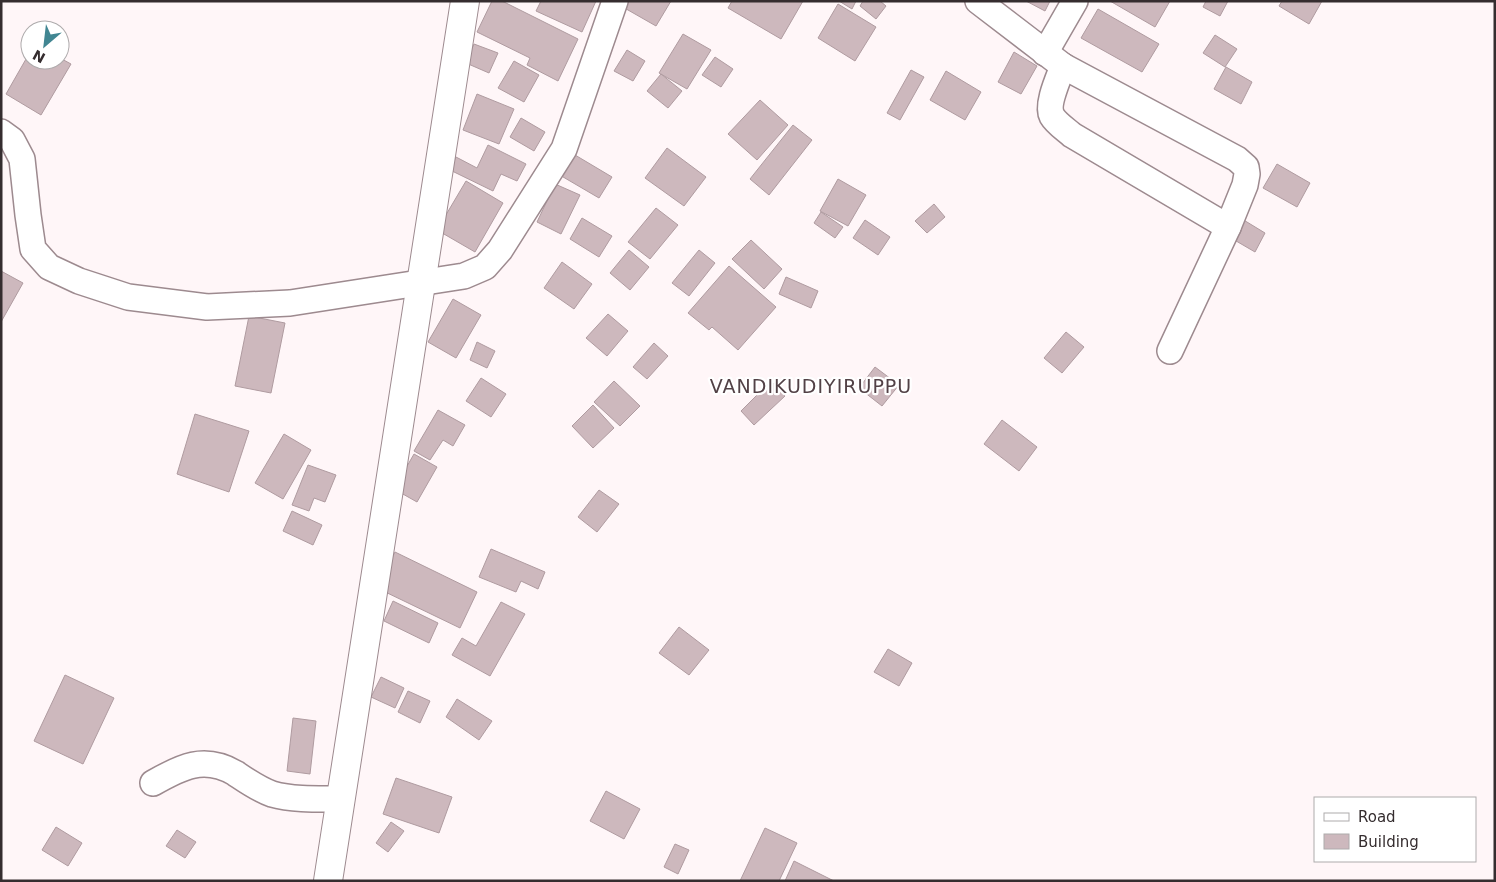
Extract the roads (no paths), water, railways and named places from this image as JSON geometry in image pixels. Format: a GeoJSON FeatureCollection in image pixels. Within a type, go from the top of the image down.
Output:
{"type":"FeatureCollection","features":[{"type":"Feature","properties":{"kind":"street"},"geometry":{"type":"LineString","coordinates":[[328,881],[332,799],[421,283],[465,1]]}},
{"type":"Feature","properties":{"kind":"street"},"geometry":{"type":"LineString","coordinates":[[1,132],[12,140],[22,159],[33,249],[49,267],[78,281],[128,297],[207,307],[290,303],[464,276],[485,267],[500,250],[564,149],[615,1]]}},
{"type":"Feature","properties":{"kind":"street"},"geometry":{"type":"LineString","coordinates":[[978,1],[1054,59],[1237,159],[1246,166],[1245,185],[1228,227],[1170,351]]}},
{"type":"Feature","properties":{"kind":"street"},"geometry":{"type":"LineString","coordinates":[[1075,1],[1054,59],[1051,114],[1072,135],[1228,227]]}},
{"type":"Feature","properties":{"kind":"street"},"geometry":{"type":"LineString","coordinates":[[153,783],[166,775],[195,765],[212,763],[273,794],[332,799]]}},
{"type":"Feature","properties":{"kind":"district","name":"VANDIKUDIYIRUPPU"},"geometry":{"type":"Point","coordinates":[811,386]}}]}
